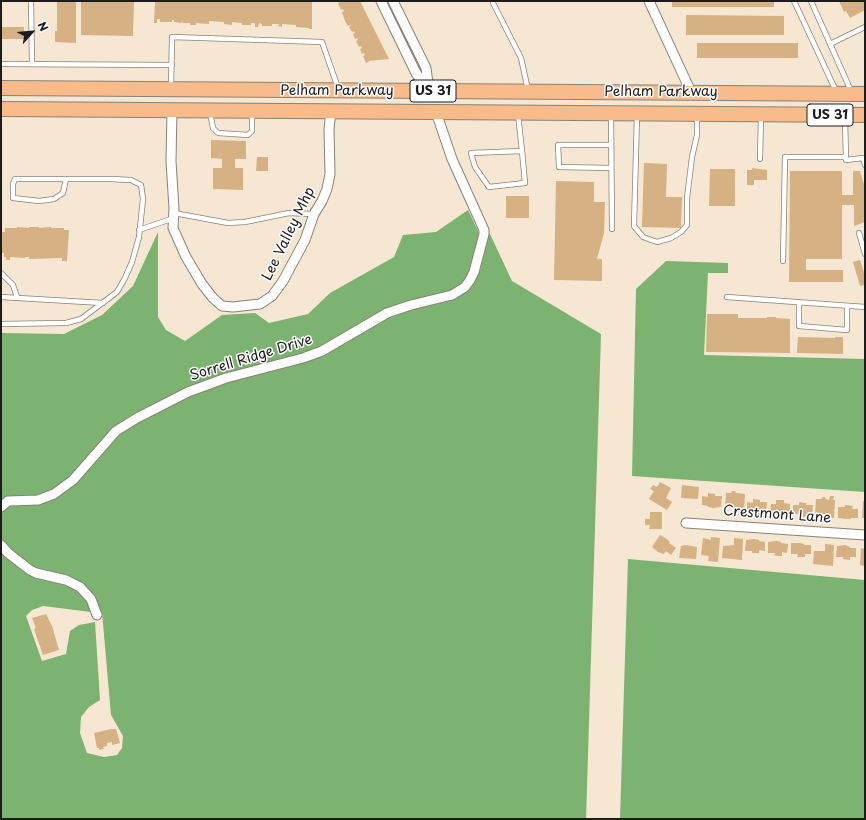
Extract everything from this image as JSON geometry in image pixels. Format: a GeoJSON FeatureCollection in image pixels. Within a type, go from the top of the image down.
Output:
{"type":"FeatureCollection","features":[{"type":"Feature","properties":{"kind":"main road","name":"Pelham Parkway"},"geometry":{"type":"LineString","coordinates":[[1,88],[859,94]]}},
{"type":"Feature","properties":{"kind":"main road"},"geometry":{"type":"LineString","coordinates":[[171,90],[172,110]]}},
{"type":"Feature","properties":{"kind":"main road"},"geometry":{"type":"LineString","coordinates":[[330,111],[340,91]]}},
{"type":"Feature","properties":{"kind":"main road"},"geometry":{"type":"LineString","coordinates":[[428,91],[436,112]]}},
{"type":"Feature","properties":{"kind":"main road"},"geometry":{"type":"LineString","coordinates":[[691,92],[697,114]]}},
{"type":"Feature","properties":{"kind":"main road"},"geometry":{"type":"LineString","coordinates":[[859,94],[865,106]]}},
{"type":"Feature","properties":{"kind":"main road","name":"Pelham Parkway"},"geometry":{"type":"LineString","coordinates":[[1,109],[865,115]]}},
{"type":"Feature","properties":{"kind":"street"},"geometry":{"type":"LineString","coordinates":[[381,1],[416,73],[428,91]]}},
{"type":"Feature","properties":{"kind":"street"},"geometry":{"type":"LineString","coordinates":[[393,1],[426,68],[428,91]]}},
{"type":"Feature","properties":{"kind":"street"},"geometry":{"type":"LineString","coordinates":[[649,1],[691,92]]}},
{"type":"Feature","properties":{"kind":"street","name":"Lee Valley Mhp"},"geometry":{"type":"LineString","coordinates":[[172,110],[171,162],[174,215],[173,228],[202,284],[218,304],[233,307],[260,304],[277,290],[308,233],[314,214],[327,189],[330,174],[330,111]]}},
{"type":"Feature","properties":{"kind":"street","name":"Sorrell Ridge Drive"},"geometry":{"type":"LineString","coordinates":[[1,507],[8,501],[38,500],[54,494],[73,480],[116,431],[137,418],[188,392],[220,380],[303,358],[322,351],[387,313],[411,305],[452,295],[465,287],[474,272],[484,230],[452,159],[436,112]]}},
{"type":"Feature","properties":{"kind":"street","name":"Crestmont Lane"},"geometry":{"type":"LineString","coordinates":[[686,523],[865,535]]}},
{"type":"Feature","properties":{"kind":"street"},"geometry":{"type":"LineString","coordinates":[[1,545],[8,553],[30,570],[36,573],[66,580],[80,587],[91,599],[97,615]]}},
{"type":"Feature","properties":{"kind":"lane"},"geometry":{"type":"LineString","coordinates":[[31,1],[32,64]]}},
{"type":"Feature","properties":{"kind":"lane"},"geometry":{"type":"LineString","coordinates":[[794,1],[818,49],[837,94]]}},
{"type":"Feature","properties":{"kind":"lane"},"geometry":{"type":"LineString","coordinates":[[810,1],[830,44],[859,94]]}},
{"type":"Feature","properties":{"kind":"lane"},"geometry":{"type":"LineString","coordinates":[[493,3],[521,58],[529,92]]}},
{"type":"Feature","properties":{"kind":"lane"},"geometry":{"type":"LineString","coordinates":[[830,44],[865,27]]}},
{"type":"Feature","properties":{"kind":"lane"},"geometry":{"type":"LineString","coordinates":[[171,90],[172,37],[322,42],[340,91]]}},
{"type":"Feature","properties":{"kind":"lane"},"geometry":{"type":"LineString","coordinates":[[1,64],[172,65]]}},
{"type":"Feature","properties":{"kind":"lane"},"geometry":{"type":"LineString","coordinates":[[210,110],[213,128],[218,134],[248,135],[252,131],[252,111]]}},
{"type":"Feature","properties":{"kind":"lane"},"geometry":{"type":"LineString","coordinates":[[518,112],[526,183],[489,187],[475,167],[472,153],[522,151]]}},
{"type":"Feature","properties":{"kind":"lane"},"geometry":{"type":"LineString","coordinates":[[612,113],[612,229]]}},
{"type":"Feature","properties":{"kind":"lane"},"geometry":{"type":"LineString","coordinates":[[637,114],[634,226],[643,237],[657,242],[671,238],[681,232],[687,225],[688,191],[692,157],[697,135],[697,114]]}},
{"type":"Feature","properties":{"kind":"lane"},"geometry":{"type":"LineString","coordinates":[[760,159],[762,114]]}},
{"type":"Feature","properties":{"kind":"lane"},"geometry":{"type":"LineString","coordinates":[[845,115],[845,157]]}},
{"type":"Feature","properties":{"kind":"lane"},"geometry":{"type":"LineString","coordinates":[[611,145],[558,145],[559,167],[611,168]]}},
{"type":"Feature","properties":{"kind":"lane"},"geometry":{"type":"LineString","coordinates":[[783,261],[785,157],[845,157],[846,160],[863,158],[865,165]]}},
{"type":"Feature","properties":{"kind":"lane"},"geometry":{"type":"LineString","coordinates":[[1,324],[66,324],[80,319],[117,292],[125,278],[132,262],[139,230],[143,199],[141,185],[130,180],[66,179],[15,179],[13,184],[13,198],[39,201],[54,199],[63,193],[66,179]]}},
{"type":"Feature","properties":{"kind":"lane"},"geometry":{"type":"LineString","coordinates":[[139,230],[174,215],[228,223],[245,222],[289,213],[314,214]]}},
{"type":"Feature","properties":{"kind":"lane"},"geometry":{"type":"LineString","coordinates":[[859,233],[865,254]]}},
{"type":"Feature","properties":{"kind":"lane"},"geometry":{"type":"LineString","coordinates":[[1,273],[14,285],[17,297]]}},
{"type":"Feature","properties":{"kind":"lane"},"geometry":{"type":"LineString","coordinates":[[1,297],[103,303]]}},
{"type":"Feature","properties":{"kind":"lane"},"geometry":{"type":"LineString","coordinates":[[727,297],[865,307]]}},
{"type":"Feature","properties":{"kind":"lane"},"geometry":{"type":"LineString","coordinates":[[799,302],[798,326],[847,330],[847,306]]}},
{"type":"Feature","properties":{"kind":"green space"},"geometry":{"type":"Polygon","coordinates":[[[468,210],[480,235],[469,278],[459,288],[442,295],[413,301],[302,356],[210,379],[177,392],[128,417],[114,428],[69,479],[53,490],[41,496],[1,502],[1,333],[64,334],[102,315],[133,286],[158,232],[158,317],[166,330],[185,341],[222,315],[255,313],[269,323],[308,314],[330,293],[394,257],[403,235],[436,232],[468,210]]]}},
{"type":"Feature","properties":{"kind":"green space"},"geometry":{"type":"Polygon","coordinates":[[[489,232],[512,281],[601,334],[586,819],[1,819],[1,550],[29,574],[39,578],[68,584],[79,590],[86,597],[90,605],[91,612],[43,606],[32,610],[26,616],[42,661],[66,654],[70,631],[79,625],[95,622],[100,700],[89,707],[81,717],[80,733],[87,753],[104,757],[117,755],[122,748],[123,736],[111,715],[102,612],[92,595],[82,584],[67,576],[44,572],[33,568],[2,544],[2,509],[6,505],[12,503],[45,501],[57,497],[75,485],[118,435],[131,425],[180,399],[210,387],[303,362],[326,353],[376,322],[394,313],[445,302],[463,294],[472,284],[480,270],[489,232]]]}},
{"type":"Feature","properties":{"kind":"green space"},"geometry":{"type":"Polygon","coordinates":[[[666,261],[728,263],[728,273],[708,273],[704,355],[865,359],[865,492],[632,476],[636,289],[666,261]]]}},
{"type":"Feature","properties":{"kind":"green space"},"geometry":{"type":"Polygon","coordinates":[[[628,559],[865,580],[865,819],[620,819],[628,559]]]}},
{"type":"Feature","properties":{"kind":"building"},"geometry":{"type":"Polygon","coordinates":[[[57,1],[76,1],[76,43],[55,42],[55,31],[57,31],[57,1]]]}},
{"type":"Feature","properties":{"kind":"building"},"geometry":{"type":"Polygon","coordinates":[[[81,1],[134,1],[133,36],[81,35],[81,1]]]}},
{"type":"Feature","properties":{"kind":"building"},"geometry":{"type":"Polygon","coordinates":[[[155,1],[312,1],[312,29],[296,27],[296,25],[282,24],[282,27],[278,26],[279,24],[272,24],[272,26],[262,26],[262,24],[259,23],[258,27],[255,27],[255,23],[251,23],[251,25],[242,25],[242,23],[232,22],[232,25],[224,24],[224,22],[209,21],[209,24],[196,23],[196,25],[190,25],[190,23],[182,23],[183,20],[181,23],[174,22],[174,20],[172,20],[172,22],[160,22],[160,19],[157,19],[157,23],[154,23],[155,1]]]}},
{"type":"Feature","properties":{"kind":"building"},"geometry":{"type":"Polygon","coordinates":[[[339,1],[360,1],[389,59],[368,61],[369,62],[366,63],[363,56],[365,55],[364,53],[362,54],[360,49],[362,48],[361,46],[359,47],[356,41],[358,40],[357,38],[355,39],[353,34],[355,33],[354,31],[352,32],[349,27],[351,26],[348,26],[345,21],[342,12],[344,11],[343,9],[341,10],[338,3],[340,2],[339,1]]]}},
{"type":"Feature","properties":{"kind":"building"},"geometry":{"type":"Polygon","coordinates":[[[672,1],[774,1],[774,7],[672,7],[672,1]]]}},
{"type":"Feature","properties":{"kind":"building"},"geometry":{"type":"Polygon","coordinates":[[[839,1],[865,1],[865,10],[850,18],[846,11],[844,12],[839,1]]]}},
{"type":"Feature","properties":{"kind":"building"},"geometry":{"type":"Polygon","coordinates":[[[686,15],[784,16],[784,35],[686,35],[686,15]]]}},
{"type":"Feature","properties":{"kind":"building"},"geometry":{"type":"Polygon","coordinates":[[[1,27],[24,27],[24,39],[1,39],[1,27]]]}},
{"type":"Feature","properties":{"kind":"building"},"geometry":{"type":"Polygon","coordinates":[[[697,43],[798,43],[798,58],[697,58],[697,43]]]}},
{"type":"Feature","properties":{"kind":"building"},"geometry":{"type":"Polygon","coordinates":[[[211,140],[246,141],[246,159],[235,159],[235,168],[243,168],[243,190],[213,189],[213,168],[222,168],[222,159],[211,158],[211,140]]]}},
{"type":"Feature","properties":{"kind":"building"},"geometry":{"type":"Polygon","coordinates":[[[257,157],[268,157],[268,171],[256,171],[257,157]]]}},
{"type":"Feature","properties":{"kind":"building"},"geometry":{"type":"Polygon","coordinates":[[[644,163],[667,164],[666,197],[682,197],[681,228],[642,227],[644,163]]]}},
{"type":"Feature","properties":{"kind":"building"},"geometry":{"type":"Polygon","coordinates":[[[752,168],[767,170],[767,180],[754,180],[754,185],[747,185],[747,170],[752,170],[752,168]]]}},
{"type":"Feature","properties":{"kind":"building"},"geometry":{"type":"Polygon","coordinates":[[[710,169],[735,169],[735,206],[709,206],[710,169]]]}},
{"type":"Feature","properties":{"kind":"building"},"geometry":{"type":"Polygon","coordinates":[[[790,171],[842,171],[842,195],[853,195],[853,171],[860,171],[865,188],[865,222],[854,226],[854,205],[842,205],[842,259],[806,259],[806,270],[843,270],[843,282],[789,282],[790,171]]]}},
{"type":"Feature","properties":{"kind":"building"},"geometry":{"type":"Polygon","coordinates":[[[556,181],[594,182],[594,202],[605,202],[604,233],[597,259],[602,259],[602,281],[554,280],[556,181]]]}},
{"type":"Feature","properties":{"kind":"building"},"geometry":{"type":"Polygon","coordinates":[[[506,196],[529,196],[529,218],[506,218],[506,196]]]}},
{"type":"Feature","properties":{"kind":"building"},"geometry":{"type":"Polygon","coordinates":[[[51,227],[69,230],[67,261],[62,261],[62,258],[29,259],[29,257],[10,257],[10,260],[6,260],[4,253],[1,253],[1,232],[5,232],[5,228],[51,227]]]}},
{"type":"Feature","properties":{"kind":"building"},"geometry":{"type":"Polygon","coordinates":[[[860,260],[865,276],[865,285],[860,286],[853,262],[860,260]]]}},
{"type":"Feature","properties":{"kind":"building"},"geometry":{"type":"Polygon","coordinates":[[[707,314],[738,314],[738,318],[776,317],[790,319],[790,353],[706,352],[707,314]]]}},
{"type":"Feature","properties":{"kind":"building"},"geometry":{"type":"Polygon","coordinates":[[[798,337],[843,337],[843,354],[797,353],[798,337]]]}},
{"type":"Feature","properties":{"kind":"building"},"geometry":{"type":"Polygon","coordinates":[[[660,482],[671,488],[666,498],[672,502],[667,510],[649,499],[654,491],[650,489],[653,485],[657,487],[660,482]]]}},
{"type":"Feature","properties":{"kind":"building"},"geometry":{"type":"Polygon","coordinates":[[[682,485],[699,487],[698,499],[681,498],[682,485]]]}},
{"type":"Feature","properties":{"kind":"building"},"geometry":{"type":"Polygon","coordinates":[[[732,491],[745,494],[744,512],[735,511],[735,508],[725,508],[726,493],[731,493],[732,491]]]}},
{"type":"Feature","properties":{"kind":"building"},"geometry":{"type":"Polygon","coordinates":[[[708,493],[715,494],[715,496],[722,496],[721,507],[713,508],[702,505],[702,496],[708,497],[708,493]]]}},
{"type":"Feature","properties":{"kind":"building"},"geometry":{"type":"Polygon","coordinates":[[[830,496],[834,496],[833,500],[835,500],[834,518],[826,517],[826,514],[815,514],[816,499],[825,497],[829,500],[830,496]]]}},
{"type":"Feature","properties":{"kind":"building"},"geometry":{"type":"Polygon","coordinates":[[[753,499],[760,500],[760,502],[767,502],[766,513],[758,514],[754,513],[754,511],[747,511],[747,502],[753,503],[753,499]]]}},
{"type":"Feature","properties":{"kind":"building"},"geometry":{"type":"Polygon","coordinates":[[[776,500],[784,500],[784,503],[790,504],[790,515],[782,516],[781,514],[770,512],[771,504],[776,504],[776,500]]]}},
{"type":"Feature","properties":{"kind":"building"},"geometry":{"type":"Polygon","coordinates":[[[863,501],[865,502],[865,518],[862,518],[863,501]]]}},
{"type":"Feature","properties":{"kind":"building"},"geometry":{"type":"Polygon","coordinates":[[[799,502],[806,503],[806,505],[813,505],[812,516],[803,517],[799,516],[799,514],[793,514],[793,505],[799,505],[799,502]]]}},
{"type":"Feature","properties":{"kind":"building"},"geometry":{"type":"Polygon","coordinates":[[[845,505],[853,506],[852,509],[858,509],[858,518],[838,518],[838,507],[845,507],[845,505]]]}},
{"type":"Feature","properties":{"kind":"building"},"geometry":{"type":"Polygon","coordinates":[[[650,512],[662,512],[662,529],[649,529],[650,525],[645,525],[645,519],[650,519],[650,512]]]}},
{"type":"Feature","properties":{"kind":"building"},"geometry":{"type":"Polygon","coordinates":[[[660,535],[667,539],[670,542],[669,543],[676,548],[671,555],[666,551],[664,554],[658,552],[652,547],[660,535]]]}},
{"type":"Feature","properties":{"kind":"building"},"geometry":{"type":"Polygon","coordinates":[[[711,537],[720,538],[718,562],[708,561],[709,556],[701,555],[703,538],[711,540],[711,537]]]}},
{"type":"Feature","properties":{"kind":"building"},"geometry":{"type":"Polygon","coordinates":[[[734,538],[743,539],[742,560],[722,558],[723,546],[734,545],[734,538]]]}},
{"type":"Feature","properties":{"kind":"building"},"geometry":{"type":"Polygon","coordinates":[[[754,539],[765,542],[765,551],[759,550],[759,553],[752,553],[752,551],[745,551],[746,540],[754,539]]]}},
{"type":"Feature","properties":{"kind":"building"},"geometry":{"type":"Polygon","coordinates":[[[777,541],[788,544],[787,553],[782,552],[782,556],[774,555],[775,553],[768,553],[768,542],[777,541]]]}},
{"type":"Feature","properties":{"kind":"building"},"geometry":{"type":"Polygon","coordinates":[[[791,543],[811,545],[811,554],[805,554],[805,557],[797,557],[798,554],[791,554],[791,543]]]}},
{"type":"Feature","properties":{"kind":"building"},"geometry":{"type":"Polygon","coordinates":[[[825,544],[834,545],[833,566],[813,564],[814,551],[825,551],[825,544]]]}},
{"type":"Feature","properties":{"kind":"building"},"geometry":{"type":"Polygon","coordinates":[[[686,545],[697,547],[696,559],[679,558],[681,546],[686,545]]]}},
{"type":"Feature","properties":{"kind":"building"},"geometry":{"type":"Polygon","coordinates":[[[845,545],[850,548],[856,548],[856,557],[850,557],[850,560],[843,559],[843,557],[836,557],[837,546],[845,545]]]}},
{"type":"Feature","properties":{"kind":"building"},"geometry":{"type":"Polygon","coordinates":[[[861,548],[865,549],[865,566],[860,565],[861,548]]]}},
{"type":"Feature","properties":{"kind":"building"},"geometry":{"type":"Polygon","coordinates":[[[46,614],[52,626],[59,650],[43,655],[34,629],[36,628],[32,618],[46,614]]]}},
{"type":"Feature","properties":{"kind":"building"},"geometry":{"type":"Polygon","coordinates":[[[116,729],[120,743],[112,745],[112,742],[107,743],[107,746],[103,747],[104,749],[99,750],[99,748],[97,748],[94,733],[116,729]]]}}]}
